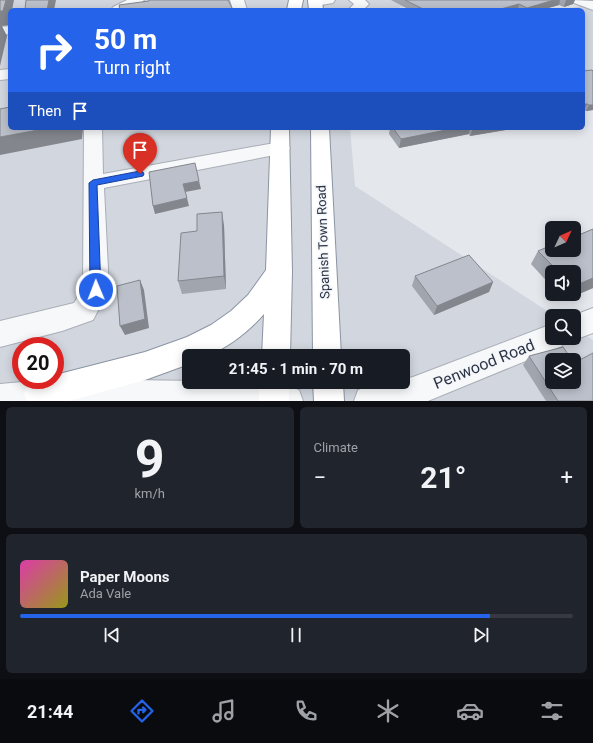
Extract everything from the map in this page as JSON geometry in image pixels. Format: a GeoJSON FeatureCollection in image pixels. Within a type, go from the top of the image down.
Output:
{"type":"FeatureCollection","features":[{"type":"Feature","properties":{"kind":"highway","name":"Spanish Town Road"},"geometry":{"type":"LineString","coordinates":[[320,130],[327,349]]}},
{"type":"Feature","properties":{"kind":"highway"},"geometry":{"type":"LineString","coordinates":[[276,349],[279,272],[280,138]]}},
{"type":"Feature","properties":{"kind":"highway"},"geometry":{"type":"LineString","coordinates":[[39,394],[155,363],[189,350],[215,337],[240,320],[257,303],[279,272]]}},
{"type":"Feature","properties":{"kind":"highway"},"geometry":{"type":"LineString","coordinates":[[328,389],[329,401]]}},
{"type":"Feature","properties":{"kind":"street"},"geometry":{"type":"LineString","coordinates":[[122,8],[137,0]]}},
{"type":"Feature","properties":{"kind":"street"},"geometry":{"type":"LineString","coordinates":[[356,0],[362,4],[357,8]]}},
{"type":"Feature","properties":{"kind":"street"},"geometry":{"type":"LineString","coordinates":[[579,0],[593,6]]}},
{"type":"Feature","properties":{"kind":"street"},"geometry":{"type":"LineString","coordinates":[[0,334],[62,320],[83,312],[96,290],[93,130]]}},
{"type":"Feature","properties":{"kind":"street"},"geometry":{"type":"LineString","coordinates":[[93,183],[280,138]]}},
{"type":"Feature","properties":{"kind":"street"},"geometry":{"type":"LineString","coordinates":[[581,325],[593,320]]}},
{"type":"Feature","properties":{"kind":"street","name":"Penwood Road"},"geometry":{"type":"LineString","coordinates":[[369,401],[413,392],[545,340]]}},
{"type":"Feature","properties":{"kind":"street"},"geometry":{"type":"LineString","coordinates":[[0,399],[39,394],[278,395]]}},
{"type":"Feature","properties":{"kind":"shaded area"},"geometry":{"type":"Polygon","coordinates":[[[0,0],[425,0],[398,8],[8,8],[8,130],[350,130],[355,186],[545,310],[545,345],[581,345],[581,332],[593,340],[593,401],[0,401],[0,0]]]}},
{"type":"Feature","properties":{"kind":"shaded area"},"geometry":{"type":"Polygon","coordinates":[[[590,3],[593,5],[593,73],[585,75],[585,8],[572,8],[590,3]]]}},
{"type":"Feature","properties":{"kind":"building"},"geometry":{"type":"Polygon","coordinates":[[[0,0],[6,0],[3,11],[0,11],[0,0]]]}},
{"type":"Feature","properties":{"kind":"building"},"geometry":{"type":"Polygon","coordinates":[[[26,0],[49,0],[47,8],[25,8],[26,0]]]}},
{"type":"Feature","properties":{"kind":"building"},"geometry":{"type":"Polygon","coordinates":[[[228,0],[232,8],[120,8],[119,5],[149,1],[228,0]]]}},
{"type":"Feature","properties":{"kind":"building"},"geometry":{"type":"Polygon","coordinates":[[[405,0],[554,0],[527,8],[519,4],[504,8],[421,8],[405,0]]]}},
{"type":"Feature","properties":{"kind":"building"},"geometry":{"type":"Polygon","coordinates":[[[585,71],[593,71],[593,105],[585,104],[585,71]]]}},
{"type":"Feature","properties":{"kind":"building"},"geometry":{"type":"Polygon","coordinates":[[[8,107],[8,130],[38,130],[0,137],[0,109],[8,107]]]}},
{"type":"Feature","properties":{"kind":"building"},"geometry":{"type":"Polygon","coordinates":[[[394,130],[446,130],[401,139],[394,130]]]}},
{"type":"Feature","properties":{"kind":"building"},"geometry":{"type":"Polygon","coordinates":[[[195,163],[199,181],[183,184],[187,198],[153,206],[149,172],[195,163]]]}},
{"type":"Feature","properties":{"kind":"building"},"geometry":{"type":"Polygon","coordinates":[[[222,212],[224,276],[178,281],[181,233],[197,231],[197,214],[222,212]]]}},
{"type":"Feature","properties":{"kind":"building"},"geometry":{"type":"Polygon","coordinates":[[[593,229],[593,278],[581,283],[581,265],[552,265],[538,251],[545,248],[545,257],[581,257],[581,234],[593,229]]]}},
{"type":"Feature","properties":{"kind":"building"},"geometry":{"type":"Polygon","coordinates":[[[469,255],[493,282],[437,306],[415,276],[469,255]]]}},
{"type":"Feature","properties":{"kind":"building"},"geometry":{"type":"Polygon","coordinates":[[[140,280],[145,319],[120,326],[117,286],[140,280]]]}},
{"type":"Feature","properties":{"kind":"building"},"geometry":{"type":"Polygon","coordinates":[[[563,347],[567,353],[545,353],[545,381],[529,356],[563,347]]]}},
{"type":"Feature","properties":{"kind":"building"},"geometry":{"type":"Polygon","coordinates":[[[593,353],[593,401],[558,401],[550,389],[581,389],[581,359],[593,353]]]}},
{"type":"Feature","properties":{"kind":"route"},"geometry":{"type":"LineString","coordinates":[[96,290],[93,183],[140,174]]}}]}
